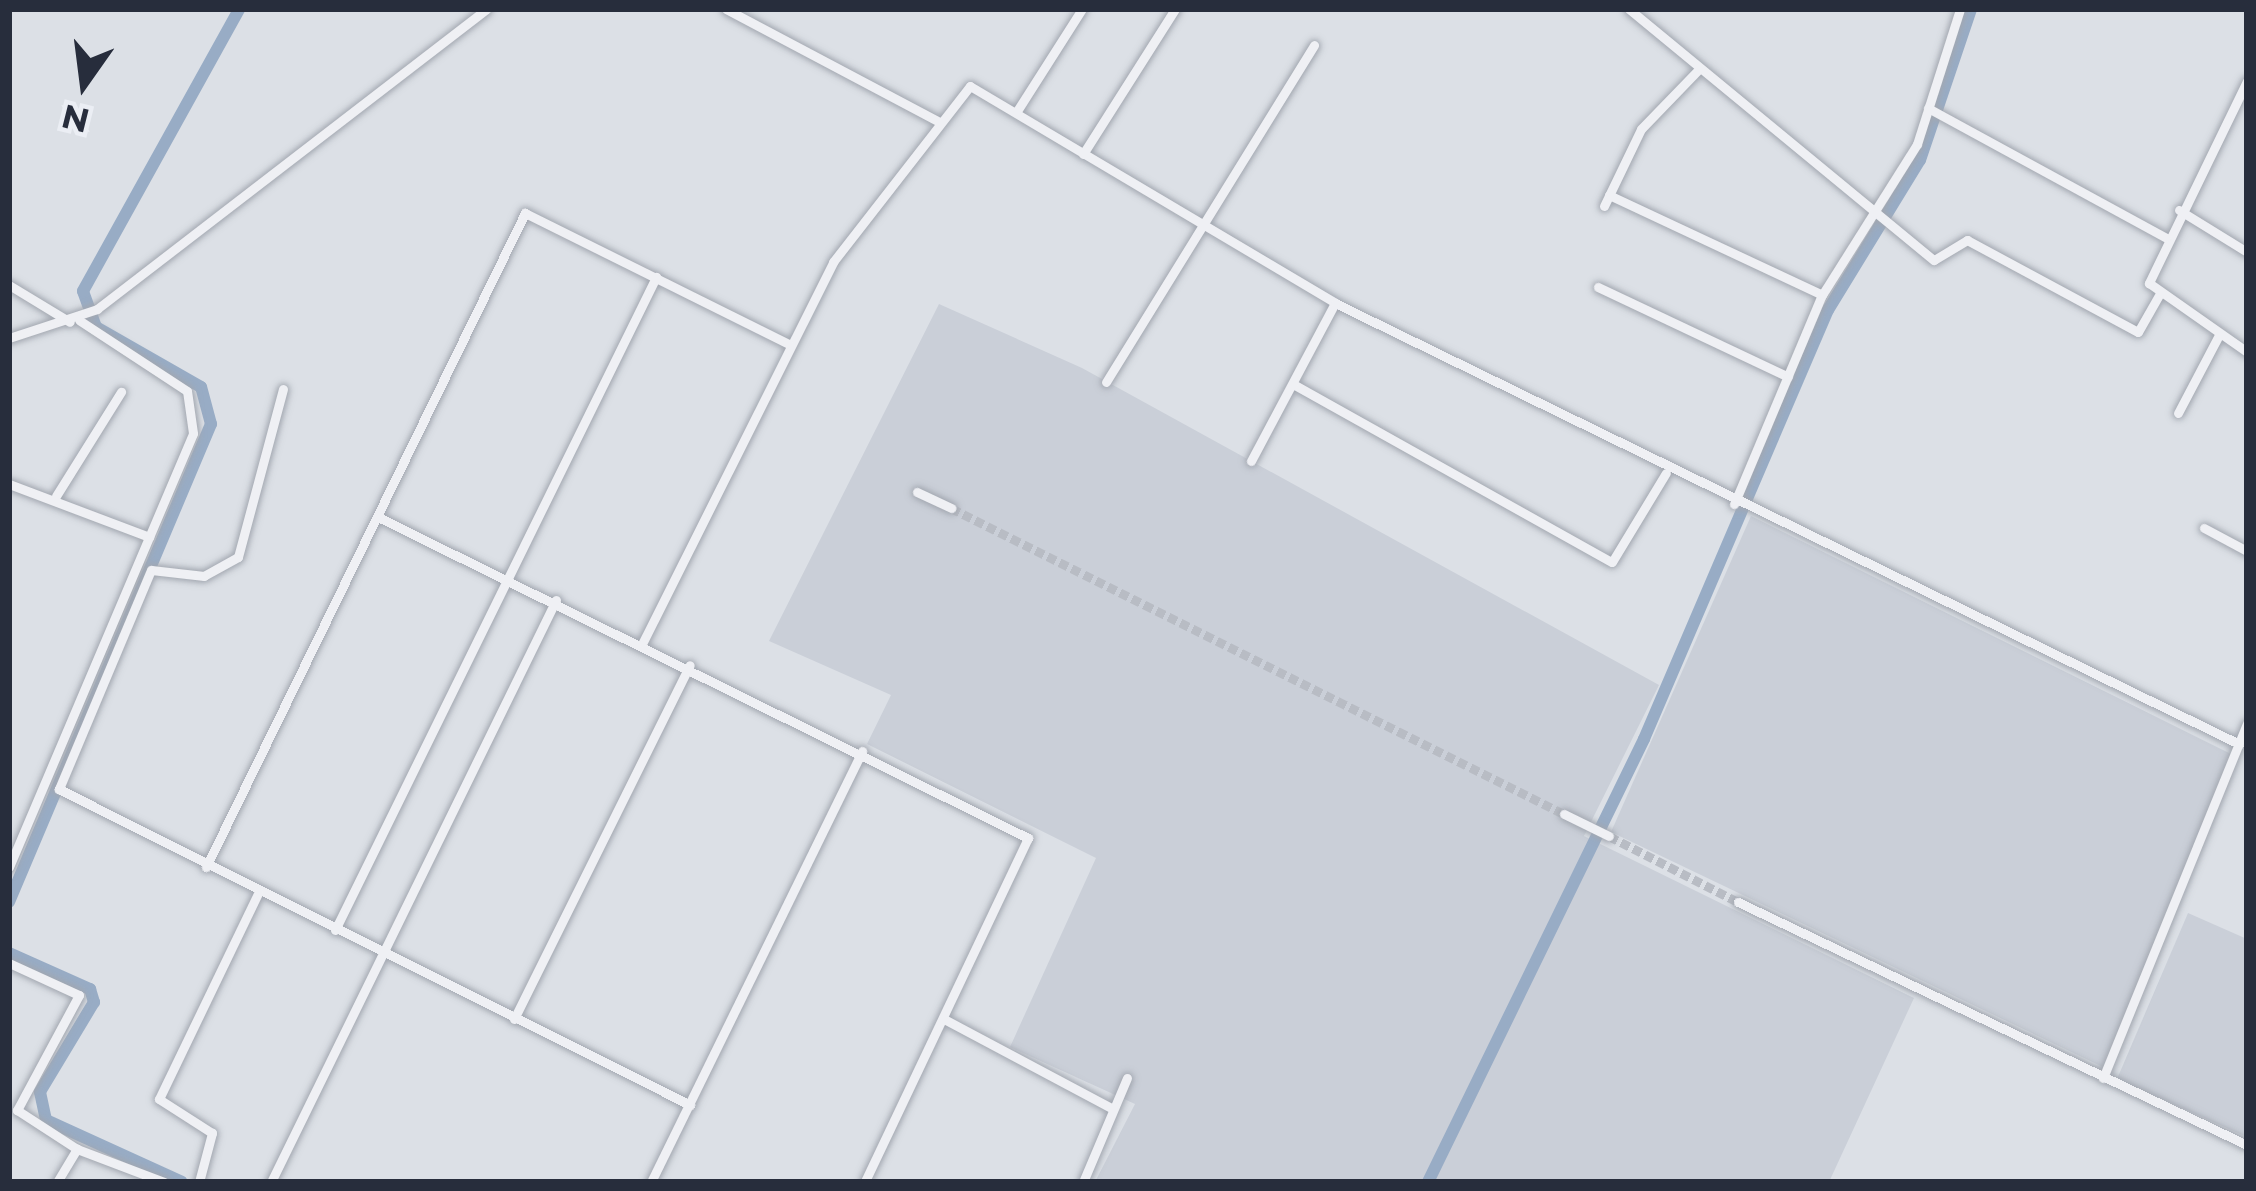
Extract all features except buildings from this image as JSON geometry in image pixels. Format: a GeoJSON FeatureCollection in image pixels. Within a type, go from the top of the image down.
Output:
{"type":"FeatureCollection","features":[{"type":"Feature","properties":{"kind":"street"},"geometry":{"type":"LineString","coordinates":[[9,338],[77,320],[97,309],[486,9]]}},
{"type":"Feature","properties":{"kind":"street"},"geometry":{"type":"LineString","coordinates":[[726,9],[939,122]]}},
{"type":"Feature","properties":{"kind":"street"},"geometry":{"type":"LineString","coordinates":[[1017,111],[1082,9]]}},
{"type":"Feature","properties":{"kind":"street"},"geometry":{"type":"LineString","coordinates":[[1083,154],[1175,9]]}},
{"type":"Feature","properties":{"kind":"street"},"geometry":{"type":"LineString","coordinates":[[1629,9],[1877,223],[1940,261],[1966,240],[2138,332],[2158,295]]}},
{"type":"Feature","properties":{"kind":"street"},"geometry":{"type":"LineString","coordinates":[[1740,507],[1822,295],[1877,223],[1934,110],[1960,9]]}},
{"type":"Feature","properties":{"kind":"street"},"geometry":{"type":"LineString","coordinates":[[1106,382],[1198,226],[1314,45]]}},
{"type":"Feature","properties":{"kind":"street"},"geometry":{"type":"LineString","coordinates":[[1700,68],[1641,129],[1607,200],[1822,295]]}},
{"type":"Feature","properties":{"kind":"street"},"geometry":{"type":"LineString","coordinates":[[2247,81],[2150,275],[2158,295],[2247,352]]}},
{"type":"Feature","properties":{"kind":"street"},"geometry":{"type":"LineString","coordinates":[[643,642],[833,262],[966,86],[1017,111],[1198,226],[1335,303],[1666,472],[2239,744]]}},
{"type":"Feature","properties":{"kind":"street"},"geometry":{"type":"LineString","coordinates":[[1934,110],[2166,238]]}},
{"type":"Feature","properties":{"kind":"street"},"geometry":{"type":"LineString","coordinates":[[2179,210],[2247,252]]}},
{"type":"Feature","properties":{"kind":"street"},"geometry":{"type":"LineString","coordinates":[[206,866],[525,213],[789,344]]}},
{"type":"Feature","properties":{"kind":"street"},"geometry":{"type":"LineString","coordinates":[[335,930],[656,277]]}},
{"type":"Feature","properties":{"kind":"street"},"geometry":{"type":"LineString","coordinates":[[9,285],[77,320],[192,395],[193,433],[9,867]]}},
{"type":"Feature","properties":{"kind":"street"},"geometry":{"type":"LineString","coordinates":[[1598,287],[1788,377]]}},
{"type":"Feature","properties":{"kind":"street"},"geometry":{"type":"LineString","coordinates":[[1251,461],[1335,303]]}},
{"type":"Feature","properties":{"kind":"street"},"geometry":{"type":"LineString","coordinates":[[2178,412],[2219,334]]}},
{"type":"Feature","properties":{"kind":"street"},"geometry":{"type":"LineString","coordinates":[[1293,384],[1612,562],[1666,472]]}},
{"type":"Feature","properties":{"kind":"street"},"geometry":{"type":"LineString","coordinates":[[283,389],[238,557],[204,576],[151,570],[57,780],[258,893],[690,1105]]}},
{"type":"Feature","properties":{"kind":"street"},"geometry":{"type":"LineString","coordinates":[[56,496],[121,392]]}},
{"type":"Feature","properties":{"kind":"street"},"geometry":{"type":"LineString","coordinates":[[9,484],[56,496],[149,537]]}},
{"type":"Feature","properties":{"kind":"street"},"geometry":{"type":"LineString","coordinates":[[917,492],[951,508]]}},
{"type":"Feature","properties":{"kind":"street"},"geometry":{"type":"LineString","coordinates":[[378,517],[690,665],[1028,838],[865,1182]]}},
{"type":"Feature","properties":{"kind":"street"},"geometry":{"type":"LineString","coordinates":[[2204,528],[2247,551]]}},
{"type":"Feature","properties":{"kind":"street"},"geometry":{"type":"LineString","coordinates":[[271,1182],[556,600]]}},
{"type":"Feature","properties":{"kind":"street"},"geometry":{"type":"LineString","coordinates":[[514,1019],[690,665]]}},
{"type":"Feature","properties":{"kind":"street"},"geometry":{"type":"LineString","coordinates":[[2103,1078],[2247,724]]}},
{"type":"Feature","properties":{"kind":"street"},"geometry":{"type":"LineString","coordinates":[[651,1182],[862,751]]}},
{"type":"Feature","properties":{"kind":"street"},"geometry":{"type":"LineString","coordinates":[[1564,814],[1604,834]]}},
{"type":"Feature","properties":{"kind":"street"},"geometry":{"type":"LineString","coordinates":[[199,1182],[212,1132],[159,1099],[258,893]]}},
{"type":"Feature","properties":{"kind":"street"},"geometry":{"type":"LineString","coordinates":[[1738,902],[2247,1145]]}},
{"type":"Feature","properties":{"kind":"street"},"geometry":{"type":"LineString","coordinates":[[9,963],[79,995],[14,1104],[77,1150],[164,1182]]}},
{"type":"Feature","properties":{"kind":"street"},"geometry":{"type":"LineString","coordinates":[[944,1019],[1112,1109]]}},
{"type":"Feature","properties":{"kind":"street"},"geometry":{"type":"LineString","coordinates":[[1083,1182],[1127,1078]]}},
{"type":"Feature","properties":{"kind":"street"},"geometry":{"type":"LineString","coordinates":[[57,1182],[77,1150]]}},
{"type":"Feature","properties":{"kind":"shaded area"},"geometry":{"type":"Polygon","coordinates":[[[939,304],[1082,368],[1659,685],[1584,836],[1914,998],[1829,1182],[1095,1182],[1135,1104],[1010,1047],[1096,858],[867,744],[891,695],[769,641],[939,304]]]}},
{"type":"Feature","properties":{"kind":"shaded area"},"geometry":{"type":"Polygon","coordinates":[[[1751,516],[2233,755],[2105,1068],[1611,832],[1751,516]]]}},
{"type":"Feature","properties":{"kind":"shaded area"},"geometry":{"type":"Polygon","coordinates":[[[2188,913],[2247,939],[2247,1137],[2117,1079],[2188,913]]]}},
{"type":"Feature","properties":{"kind":"waterway"},"geometry":{"type":"LineString","coordinates":[[9,902],[211,424],[201,387],[96,327],[83,291],[239,9]]}},
{"type":"Feature","properties":{"kind":"waterway"},"geometry":{"type":"LineString","coordinates":[[1428,1182],[1644,739],[1828,310],[1920,160],[1971,9]]}},
{"type":"Feature","properties":{"kind":"waterway"},"geometry":{"type":"LineString","coordinates":[[9,953],[90,989],[94,1002],[40,1092],[46,1120],[182,1182]]}},
{"type":"Feature","properties":{"kind":"tunnel"},"geometry":{"type":"LineString","coordinates":[[951,508],[1564,814]]}},
{"type":"Feature","properties":{"kind":"tunnel"},"geometry":{"type":"LineString","coordinates":[[1609,836],[1738,902]]}}]}
